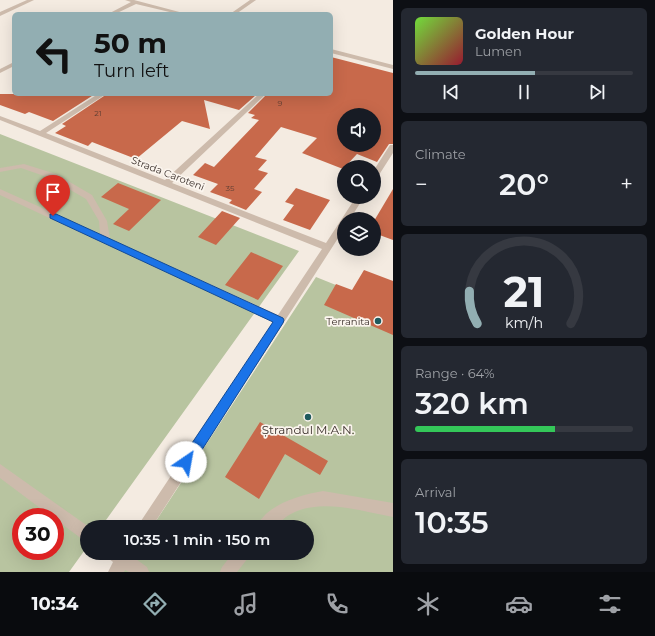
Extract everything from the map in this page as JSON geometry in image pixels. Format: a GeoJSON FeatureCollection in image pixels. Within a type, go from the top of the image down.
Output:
{"type":"FeatureCollection","features":[{"type":"Feature","properties":{"kind":"street"},"geometry":{"type":"LineString","coordinates":[[0,14],[31,0]]}},
{"type":"Feature","properties":{"kind":"street"},"geometry":{"type":"LineString","coordinates":[[128,0],[176,12]]}},
{"type":"Feature","properties":{"kind":"street"},"geometry":{"type":"LineString","coordinates":[[236,12],[253,0]]}},
{"type":"Feature","properties":{"kind":"street"},"geometry":{"type":"LineString","coordinates":[[115,12],[135,2]]}},
{"type":"Feature","properties":{"kind":"street"},"geometry":{"type":"LineString","coordinates":[[155,7],[163,2]]}},
{"type":"Feature","properties":{"kind":"street"},"geometry":{"type":"LineString","coordinates":[[333,52],[393,67]]}},
{"type":"Feature","properties":{"kind":"street"},"geometry":{"type":"LineString","coordinates":[[0,71],[12,65]]}},
{"type":"Feature","properties":{"kind":"street"},"geometry":{"type":"LineString","coordinates":[[40,134],[100,96]]}},
{"type":"Feature","properties":{"kind":"street"},"geometry":{"type":"LineString","coordinates":[[166,184],[261,96]]}},
{"type":"Feature","properties":{"kind":"street","name":"Strada Caroteni"},"geometry":{"type":"LineString","coordinates":[[0,118],[327,247]]}},
{"type":"Feature","properties":{"kind":"street"},"geometry":{"type":"LineString","coordinates":[[381,165],[393,147]]}},
{"type":"Feature","properties":{"kind":"street"},"geometry":{"type":"LineString","coordinates":[[0,170],[21,166],[53,176],[89,197],[103,221],[106,241]]}},
{"type":"Feature","properties":{"kind":"street"},"geometry":{"type":"LineString","coordinates":[[0,192],[279,320]]}},
{"type":"Feature","properties":{"kind":"street"},"geometry":{"type":"LineString","coordinates":[[149,520],[337,232]]}},
{"type":"Feature","properties":{"kind":"street"},"geometry":{"type":"LineString","coordinates":[[0,470],[80,529]]}},
{"type":"Feature","properties":{"kind":"street"},"geometry":{"type":"LineString","coordinates":[[272,520],[283,510],[302,502],[323,498],[393,510]]}},
{"type":"Feature","properties":{"kind":"street"},"geometry":{"type":"LineString","coordinates":[[119,560],[142,572]]}},
{"type":"Feature","properties":{"kind":"street"},"geometry":{"type":"LineString","coordinates":[[227,572],[237,560]]}},
{"type":"Feature","properties":{"kind":"green space"},"geometry":{"type":"Polygon","coordinates":[[[0,134],[299,251],[106,520],[80,520],[80,557],[69,572],[0,572],[0,134]]]}},
{"type":"Feature","properties":{"kind":"green space","name":"Ștrandul M.A.N."},"geometry":{"type":"Polygon","coordinates":[[[316,277],[393,308],[393,572],[123,572],[131,560],[314,560],[314,520],[157,520],[316,277]]]}},
{"type":"Feature","properties":{"kind":"building"},"geometry":{"type":"Polygon","coordinates":[[[333,58],[393,73],[393,144],[389,144],[378,160],[372,160],[357,154],[351,160],[337,160],[337,167],[302,153],[317,138],[281,127],[255,157],[267,160],[258,170],[268,173],[254,189],[262,192],[246,210],[229,203],[232,200],[210,192],[218,184],[193,175],[205,163],[214,167],[259,120],[251,118],[255,115],[248,113],[265,96],[333,96],[333,58]]]}},
{"type":"Feature","properties":{"kind":"building"},"geometry":{"type":"Polygon","coordinates":[[[0,94],[12,94],[12,96],[92,96],[53,121],[29,112],[25,114],[0,105],[0,94]]]}},
{"type":"Feature","properties":{"kind":"building"},"geometry":{"type":"Polygon","coordinates":[[[104,96],[255,96],[239,110],[204,100],[210,129],[182,121],[136,159],[92,142],[88,146],[55,133],[66,126],[62,124],[104,96]]]}},
{"type":"Feature","properties":{"kind":"building"},"geometry":{"type":"Polygon","coordinates":[[[118,183],[161,200],[129,231],[113,224],[129,209],[101,197],[118,183]]]}},
{"type":"Feature","properties":{"kind":"building"},"geometry":{"type":"Polygon","coordinates":[[[296,188],[330,200],[310,230],[283,220],[294,205],[285,202],[296,188]]]}},
{"type":"Feature","properties":{"kind":"building"},"geometry":{"type":"Polygon","coordinates":[[[393,189],[393,240],[381,236],[381,212],[379,212],[393,189]]]}},
{"type":"Feature","properties":{"kind":"building"},"geometry":{"type":"Polygon","coordinates":[[[222,211],[240,218],[216,245],[198,237],[222,211]]]}},
{"type":"Feature","properties":{"kind":"building"},"geometry":{"type":"Polygon","coordinates":[[[251,252],[283,266],[258,300],[225,285],[251,252]]]}},
{"type":"Feature","properties":{"kind":"building","name":"Terranita"},"geometry":{"type":"Polygon","coordinates":[[[364,270],[393,281],[393,335],[324,305],[336,284],[352,290],[364,270]]]}},
{"type":"Feature","properties":{"kind":"building"},"geometry":{"type":"Polygon","coordinates":[[[260,422],[328,461],[320,475],[285,454],[259,499],[225,477],[260,422]]]}},
{"type":"Feature","properties":{"kind":"place","name":"Terranita"},"geometry":{"type":"Point","coordinates":[378,321]}},
{"type":"Feature","properties":{"kind":"place","name":"Ștrandul M.A.N."},"geometry":{"type":"Point","coordinates":[308,417]}},
{"type":"Feature","properties":{"kind":"route"},"geometry":{"type":"LineString","coordinates":[[53,216],[279,320],[186,462]]}}]}
